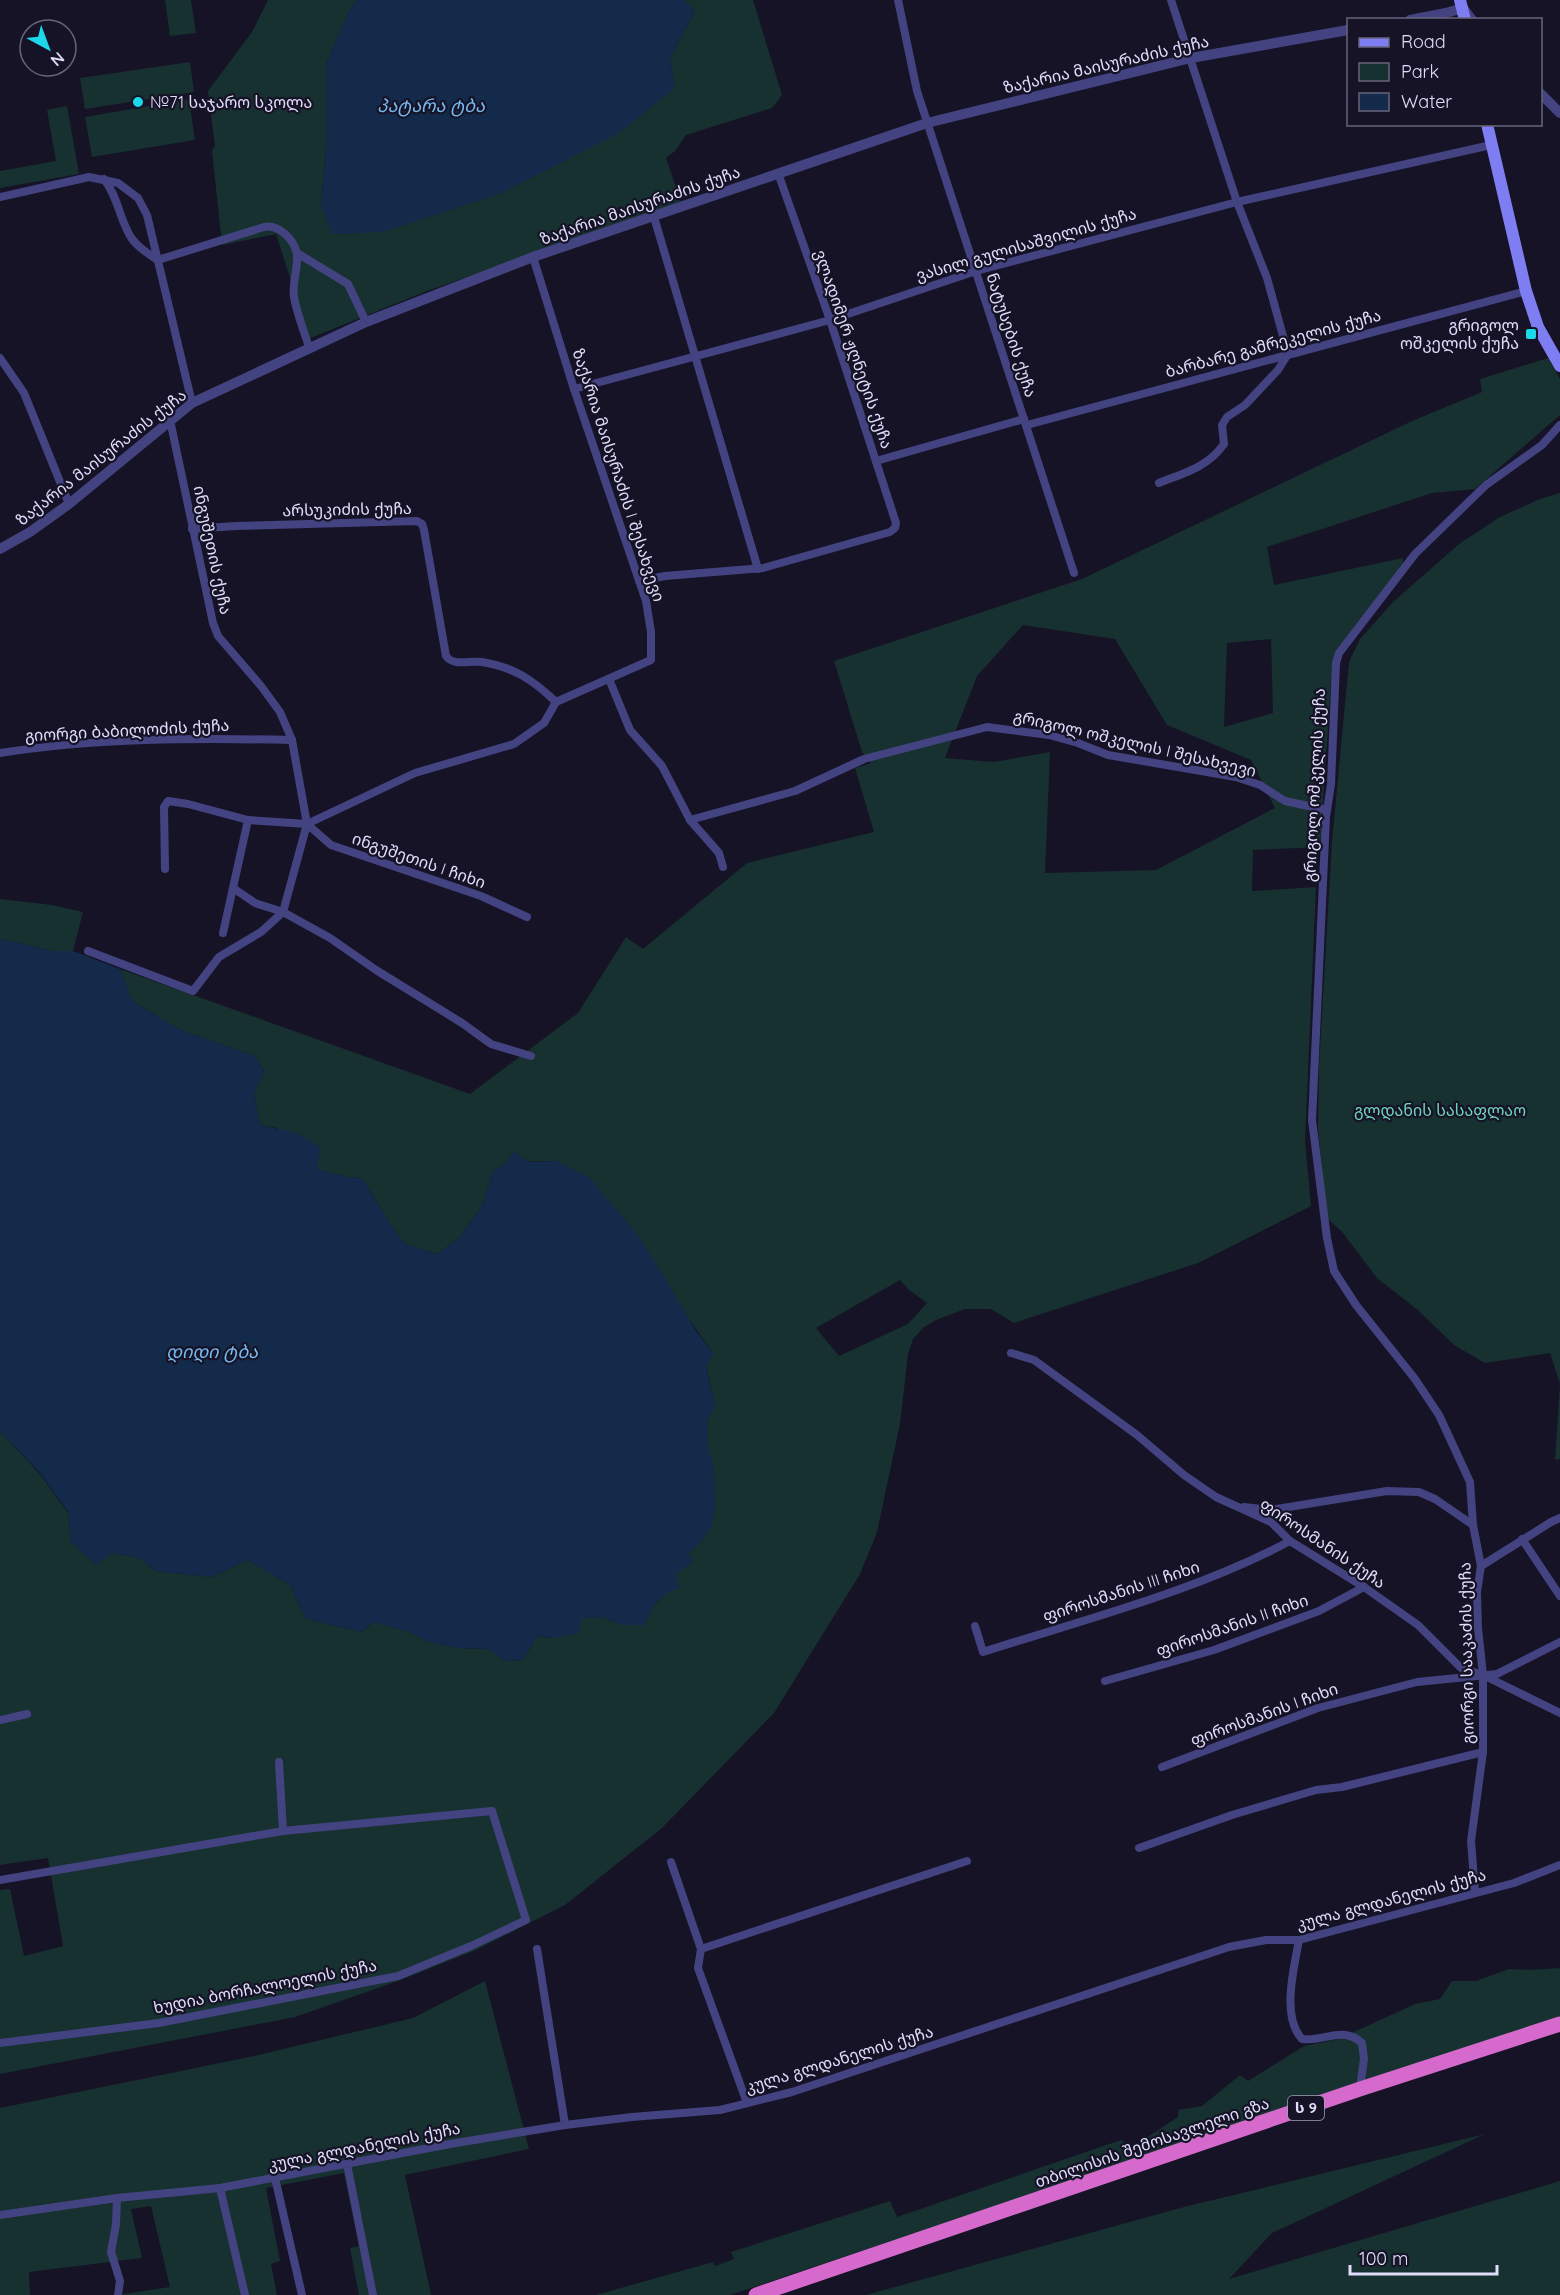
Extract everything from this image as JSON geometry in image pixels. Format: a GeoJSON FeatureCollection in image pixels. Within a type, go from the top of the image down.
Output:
{"type":"FeatureCollection","features":[{"type":"Feature","properties":{"kind":"highway","name":"თბილისის შემოსავლელი გზა"},"geometry":{"type":"LineString","coordinates":[[756,2295],[1360,2089],[1560,2024]]}},
{"type":"Feature","properties":{"kind":"main road"},"geometry":{"type":"LineString","coordinates":[[1486,126],[1526,291],[1539,327],[1560,366]]}},
{"type":"Feature","properties":{"kind":"street","name":"ნატუსების ქუჩა"},"geometry":{"type":"LineString","coordinates":[[898,0],[917,91],[1074,573]]}},
{"type":"Feature","properties":{"kind":"street"},"geometry":{"type":"LineString","coordinates":[[1159,483],[1204,465],[1217,454],[1224,444],[1222,425],[1227,417],[1245,405],[1278,370],[1288,354],[1267,278],[1237,202],[1171,0]]}},
{"type":"Feature","properties":{"kind":"street"},"geometry":{"type":"LineString","coordinates":[[1420,18],[1463,9]]}},
{"type":"Feature","properties":{"kind":"street","name":"ზაქარია მაისურაძის ქუჩა"},"geometry":{"type":"LineString","coordinates":[[0,549],[30,532],[69,504],[192,403],[366,322],[533,257],[654,218],[927,123],[1191,58],[1347,30]]}},
{"type":"Feature","properties":{"kind":"street"},"geometry":{"type":"LineString","coordinates":[[1542,95],[1560,113]]}},
{"type":"Feature","properties":{"kind":"street","name":"ვასილ გულისაშვილის ქუჩა"},"geometry":{"type":"LineString","coordinates":[[574,389],[830,320],[976,271],[1237,202],[1491,145]]}},
{"type":"Feature","properties":{"kind":"street","name":"ვლადიმერ ჟღნეტის ქუჩა"},"geometry":{"type":"LineString","coordinates":[[758,569],[890,532],[895,528],[896,523],[830,320],[778,173]]}},
{"type":"Feature","properties":{"kind":"street"},"geometry":{"type":"LineString","coordinates":[[0,197],[89,177],[118,183],[138,198],[147,215],[192,403]]}},
{"type":"Feature","properties":{"kind":"street"},"geometry":{"type":"LineString","coordinates":[[104,179],[114,191],[125,226],[132,239],[140,248],[158,260]]}},
{"type":"Feature","properties":{"kind":"street"},"geometry":{"type":"LineString","coordinates":[[639,581],[665,576],[758,569],[654,218]]}},
{"type":"Feature","properties":{"kind":"street"},"geometry":{"type":"LineString","coordinates":[[158,260],[270,226],[285,234],[297,253],[348,284],[366,322]]}},
{"type":"Feature","properties":{"kind":"street"},"geometry":{"type":"LineString","coordinates":[[297,253],[294,301],[309,348]]}},
{"type":"Feature","properties":{"kind":"street","name":"ზაქარია მაისურაძის I შესახვევი"},"geometry":{"type":"LineString","coordinates":[[533,257],[574,389],[646,601],[651,632],[651,660],[609,679]]}},
{"type":"Feature","properties":{"kind":"street","name":"ბარბარე გამრეკელის ქუჩა"},"geometry":{"type":"LineString","coordinates":[[876,461],[1526,291]]}},
{"type":"Feature","properties":{"kind":"street"},"geometry":{"type":"LineString","coordinates":[[0,358],[24,393],[69,504]]}},
{"type":"Feature","properties":{"kind":"street","name":"ინგუშეთის ქუჩა"},"geometry":{"type":"LineString","coordinates":[[170,420],[213,623],[218,636],[268,693],[280,712],[292,740],[307,824]]}},
{"type":"Feature","properties":{"kind":"street","name":"გრიგოლ ოშკელის ქუჩა"},"geometry":{"type":"LineString","coordinates":[[1327,1238],[1312,1120],[1336,663],[1339,653],[1415,554],[1486,485],[1542,445],[1560,425]]}},
{"type":"Feature","properties":{"kind":"street","name":"არსუკიძის ქუჩა"},"geometry":{"type":"LineString","coordinates":[[192,529],[417,521],[422,524],[424,530],[446,656],[449,660],[453,662],[480,661],[509,668],[533,680],[556,702]]}},
{"type":"Feature","properties":{"kind":"street"},"geometry":{"type":"LineString","coordinates":[[165,869],[164,807],[168,801],[248,820],[307,824],[415,773],[514,744],[544,723],[556,702],[609,679],[630,730],[662,766],[690,820],[719,853],[723,867]]}},
{"type":"Feature","properties":{"kind":"street","name":"გრიგოლ ოშკელის I შესახვევი"},"geometry":{"type":"LineString","coordinates":[[690,820],[795,791],[864,759],[987,727],[1049,735],[1108,755],[1236,777],[1260,785],[1285,801],[1327,810]]}},
{"type":"Feature","properties":{"kind":"street","name":"გიორგი ბაბილოძის ქუჩა"},"geometry":{"type":"LineString","coordinates":[[0,753],[30,748],[183,738],[292,740]]}},
{"type":"Feature","properties":{"kind":"street"},"geometry":{"type":"LineString","coordinates":[[223,933],[248,820]]}},
{"type":"Feature","properties":{"kind":"street"},"geometry":{"type":"LineString","coordinates":[[88,951],[193,991],[219,957],[261,932],[283,912],[307,824]]}},
{"type":"Feature","properties":{"kind":"street","name":"ინგუშეთის I ჩიხი"},"geometry":{"type":"LineString","coordinates":[[307,824],[331,845],[481,896],[527,917]]}},
{"type":"Feature","properties":{"kind":"street"},"geometry":{"type":"LineString","coordinates":[[233,888],[255,903],[283,912],[330,939],[491,1044],[531,1056]]}},
{"type":"Feature","properties":{"kind":"street","name":"გიორგი სააკაძის ქუჩა"},"geometry":{"type":"LineString","coordinates":[[1327,1238],[1334,1270],[1356,1305],[1415,1379],[1438,1415],[1470,1482],[1473,1525],[1481,1566],[1478,1604],[1483,1675],[1483,1752],[1471,1841],[1475,1892]]}},
{"type":"Feature","properties":{"kind":"street","name":"ფიროსმანის ქუჩა"},"geometry":{"type":"LineString","coordinates":[[1011,1353],[1034,1360],[1137,1435],[1184,1475],[1216,1497],[1271,1522],[1290,1541],[1364,1587],[1418,1625],[1461,1668],[1483,1675],[1560,1713]]}},
{"type":"Feature","properties":{"kind":"street"},"geometry":{"type":"LineString","coordinates":[[1238,1506],[1270,1510],[1387,1491],[1419,1492],[1435,1499],[1473,1525]]}},
{"type":"Feature","properties":{"kind":"street"},"geometry":{"type":"LineString","coordinates":[[1481,1566],[1560,1518]]}},
{"type":"Feature","properties":{"kind":"street"},"geometry":{"type":"LineString","coordinates":[[1522,1539],[1560,1596]]}},
{"type":"Feature","properties":{"kind":"street","name":"ფიროსმანის III ჩიხი"},"geometry":{"type":"LineString","coordinates":[[975,1626],[983,1652],[1197,1583],[1249,1563],[1290,1541]]}},
{"type":"Feature","properties":{"kind":"street","name":"ფიროსმანის II ჩიხი"},"geometry":{"type":"LineString","coordinates":[[1106,1681],[1224,1646],[1319,1611],[1364,1587]]}},
{"type":"Feature","properties":{"kind":"street","name":"ფიროსმანის I ჩიხი"},"geometry":{"type":"LineString","coordinates":[[1162,1767],[1318,1708],[1417,1683],[1497,1674],[1560,1642]]}},
{"type":"Feature","properties":{"kind":"street"},"geometry":{"type":"LineString","coordinates":[[0,1720],[27,1714]]}},
{"type":"Feature","properties":{"kind":"street"},"geometry":{"type":"LineString","coordinates":[[1139,1848],[1232,1815],[1316,1790],[1342,1787],[1483,1752]]}},
{"type":"Feature","properties":{"kind":"street"},"geometry":{"type":"LineString","coordinates":[[0,1880],[283,1831],[279,1762]]}},
{"type":"Feature","properties":{"kind":"street","name":"ხუდია ბორჩალოელის ქუჩა"},"geometry":{"type":"LineString","coordinates":[[0,2043],[159,2023],[398,1976],[526,1920],[492,1811],[283,1831]]}},
{"type":"Feature","properties":{"kind":"street"},"geometry":{"type":"LineString","coordinates":[[701,1949],[967,1861]]}},
{"type":"Feature","properties":{"kind":"street"},"geometry":{"type":"LineString","coordinates":[[671,1862],[701,1949],[698,1968],[747,2103]]}},
{"type":"Feature","properties":{"kind":"street","name":"კულა გლდანელის ქუჩა"},"geometry":{"type":"LineString","coordinates":[[0,2215],[117,2198],[219,2188],[450,2144],[565,2125],[720,2110],[792,2092],[1229,1947],[1266,1940],[1299,1941],[1514,1883],[1560,1865]]}},
{"type":"Feature","properties":{"kind":"street"},"geometry":{"type":"LineString","coordinates":[[1299,1941],[1290,1989],[1293,2025],[1296,2033],[1302,2039],[1310,2040],[1339,2034],[1353,2035],[1358,2039],[1362,2043],[1364,2059],[1360,2089]]}},
{"type":"Feature","properties":{"kind":"street"},"geometry":{"type":"LineString","coordinates":[[537,1949],[565,2125]]}},
{"type":"Feature","properties":{"kind":"street"},"geometry":{"type":"LineString","coordinates":[[347,2164],[373,2295]]}},
{"type":"Feature","properties":{"kind":"street"},"geometry":{"type":"LineString","coordinates":[[275,2178],[302,2295]]}},
{"type":"Feature","properties":{"kind":"street"},"geometry":{"type":"LineString","coordinates":[[219,2188],[245,2295]]}},
{"type":"Feature","properties":{"kind":"street"},"geometry":{"type":"LineString","coordinates":[[117,2198],[116,2224],[111,2252],[120,2282],[118,2295]]}},
{"type":"Feature","properties":{"kind":"green space"},"geometry":{"type":"Polygon","coordinates":[[[165,0],[191,0],[196,33],[170,36],[165,0]]]}},
{"type":"Feature","properties":{"kind":"green space"},"geometry":{"type":"Polygon","coordinates":[[[268,0],[357,0],[349,11],[326,64],[326,147],[321,205],[675,88],[670,58],[695,11],[683,0],[753,0],[782,95],[772,108],[686,135],[675,151],[666,158],[681,202],[427,291],[308,339],[276,234],[222,245],[212,150],[215,147],[208,91],[252,32],[268,0]]]}},
{"type":"Feature","properties":{"kind":"green space"},"geometry":{"type":"Polygon","coordinates":[[[190,62],[194,92],[85,109],[80,78],[190,62]]]}},
{"type":"Feature","properties":{"kind":"green space"},"geometry":{"type":"Polygon","coordinates":[[[189,99],[195,140],[92,157],[85,117],[189,99]]]}},
{"type":"Feature","properties":{"kind":"green space"},"geometry":{"type":"Polygon","coordinates":[[[67,106],[79,174],[0,188],[0,171],[56,161],[47,110],[67,106]]]}},
{"type":"Feature","properties":{"kind":"green space"},"geometry":{"type":"Polygon","coordinates":[[[1548,358],[1560,379],[1560,415],[1475,489],[1432,493],[1267,547],[1274,585],[1403,558],[1403,565],[1336,650],[1331,681],[1320,847],[1253,850],[1252,891],[1316,887],[1305,1141],[1311,1206],[1198,1263],[1014,1323],[991,1309],[965,1309],[924,1327],[913,1339],[908,1354],[900,1424],[877,1532],[860,1574],[774,1713],[662,1828],[565,1905],[476,1950],[398,1981],[295,2017],[0,2074],[0,1890],[10,1889],[24,1956],[63,1946],[48,1858],[0,1865],[0,1431],[40,1474],[68,1513],[71,1542],[140,1558],[155,1571],[212,1577],[247,1560],[289,1584],[306,1619],[362,1632],[373,1622],[407,1631],[429,1642],[458,1648],[488,1649],[506,1661],[523,1660],[537,1636],[555,1638],[582,1618],[603,1617],[621,1625],[645,1625],[652,1609],[687,1554],[702,1541],[707,1422],[715,1403],[706,1367],[713,1353],[589,1177],[557,1161],[507,1162],[493,1171],[482,1206],[459,1238],[437,1254],[405,1244],[362,1178],[347,1177],[316,1169],[277,1128],[260,1125],[254,1094],[264,1071],[255,1056],[181,1030],[133,1002],[120,969],[470,1094],[578,1013],[626,937],[643,949],[747,863],[874,832],[855,768],[871,763],[862,752],[834,661],[1082,579],[1412,421],[1482,392],[1480,379],[1548,358]],[[1023,625],[977,676],[945,758],[994,762],[1050,752],[1045,873],[1156,870],[1275,808],[1251,760],[1167,725],[1115,639],[1023,625]],[[1271,639],[1227,643],[1224,727],[1273,713],[1271,639]],[[900,1280],[816,1328],[839,1356],[908,1324],[927,1303],[900,1280]]]}},
{"type":"Feature","properties":{"kind":"green space","name":"გლდანის სასაფლაო"},"geometry":{"type":"Polygon","coordinates":[[[1560,493],[1560,1384],[1550,1353],[1485,1363],[1454,1345],[1419,1311],[1377,1278],[1343,1233],[1327,1218],[1318,1130],[1319,1065],[1332,842],[1349,662],[1360,639],[1393,602],[1459,544],[1500,517],[1540,499],[1560,493]]]}},
{"type":"Feature","properties":{"kind":"green space"},"geometry":{"type":"Polygon","coordinates":[[[0,899],[52,905],[83,912],[73,951],[54,951],[0,939],[0,899]]]}},
{"type":"Feature","properties":{"kind":"green space"},"geometry":{"type":"Polygon","coordinates":[[[1560,1384],[1560,1459],[1555,1460],[1560,1384]]]}},
{"type":"Feature","properties":{"kind":"green space"},"geometry":{"type":"Polygon","coordinates":[[[1560,1968],[1560,2017],[730,2295],[596,2295],[713,2262],[715,2266],[734,2259],[731,2252],[890,2201],[897,2217],[1121,2140],[1131,2148],[1178,2117],[1178,2110],[1202,2106],[1240,2075],[1248,2081],[1304,2046],[1339,2039],[1415,2004],[1440,1999],[1452,1981],[1476,1981],[1509,1969],[1560,1968]]]}},
{"type":"Feature","properties":{"kind":"green space"},"geometry":{"type":"Polygon","coordinates":[[[485,1981],[529,2149],[405,2175],[431,2295],[359,2295],[350,2248],[359,2246],[344,2173],[266,2188],[280,2261],[271,2264],[277,2295],[118,2295],[170,2287],[151,2206],[131,2209],[142,2258],[29,2272],[30,2295],[0,2295],[0,2108],[254,2056],[413,2018],[485,1981]]]}},
{"type":"Feature","properties":{"kind":"green space"},"geometry":{"type":"Polygon","coordinates":[[[1485,2134],[1272,2233],[1229,2279],[1560,2181],[1560,2295],[866,2295],[1184,2207],[1485,2134]]]}},
{"type":"Feature","properties":{"kind":"water","name":"პატარა ტბა"},"geometry":{"type":"Polygon","coordinates":[[[357,0],[684,0],[695,11],[670,58],[675,88],[619,133],[502,193],[383,232],[332,234],[321,205],[326,147],[326,64],[349,11],[357,0]]]}},
{"type":"Feature","properties":{"kind":"water","name":"დიდი ტბა"},"geometry":{"type":"Polygon","coordinates":[[[0,939],[54,951],[73,951],[120,969],[133,1002],[181,1030],[255,1056],[264,1071],[254,1094],[260,1125],[297,1133],[320,1147],[317,1169],[347,1177],[362,1178],[405,1244],[437,1254],[459,1238],[482,1206],[493,1171],[507,1162],[514,1151],[529,1162],[557,1161],[589,1177],[641,1239],[697,1332],[713,1353],[706,1368],[715,1403],[707,1422],[707,1442],[714,1471],[715,1509],[711,1527],[702,1541],[688,1554],[693,1562],[676,1574],[680,1588],[658,1601],[645,1625],[621,1625],[603,1617],[582,1618],[579,1633],[555,1638],[537,1636],[523,1660],[506,1661],[488,1649],[458,1648],[428,1642],[407,1631],[373,1622],[362,1632],[306,1619],[289,1584],[247,1560],[212,1577],[155,1571],[140,1558],[112,1553],[96,1565],[71,1542],[68,1512],[40,1473],[0,1431],[0,939]]]}},
{"type":"Feature","properties":{"kind":"place","name":"№71 საჯარო სკოლა"},"geometry":{"type":"Point","coordinates":[138,102]}},
{"type":"Feature","properties":{"kind":"place","name":"გრიგოლ ოშკელის ქუჩა"},"geometry":{"type":"Point","coordinates":[1531,334]}}]}
